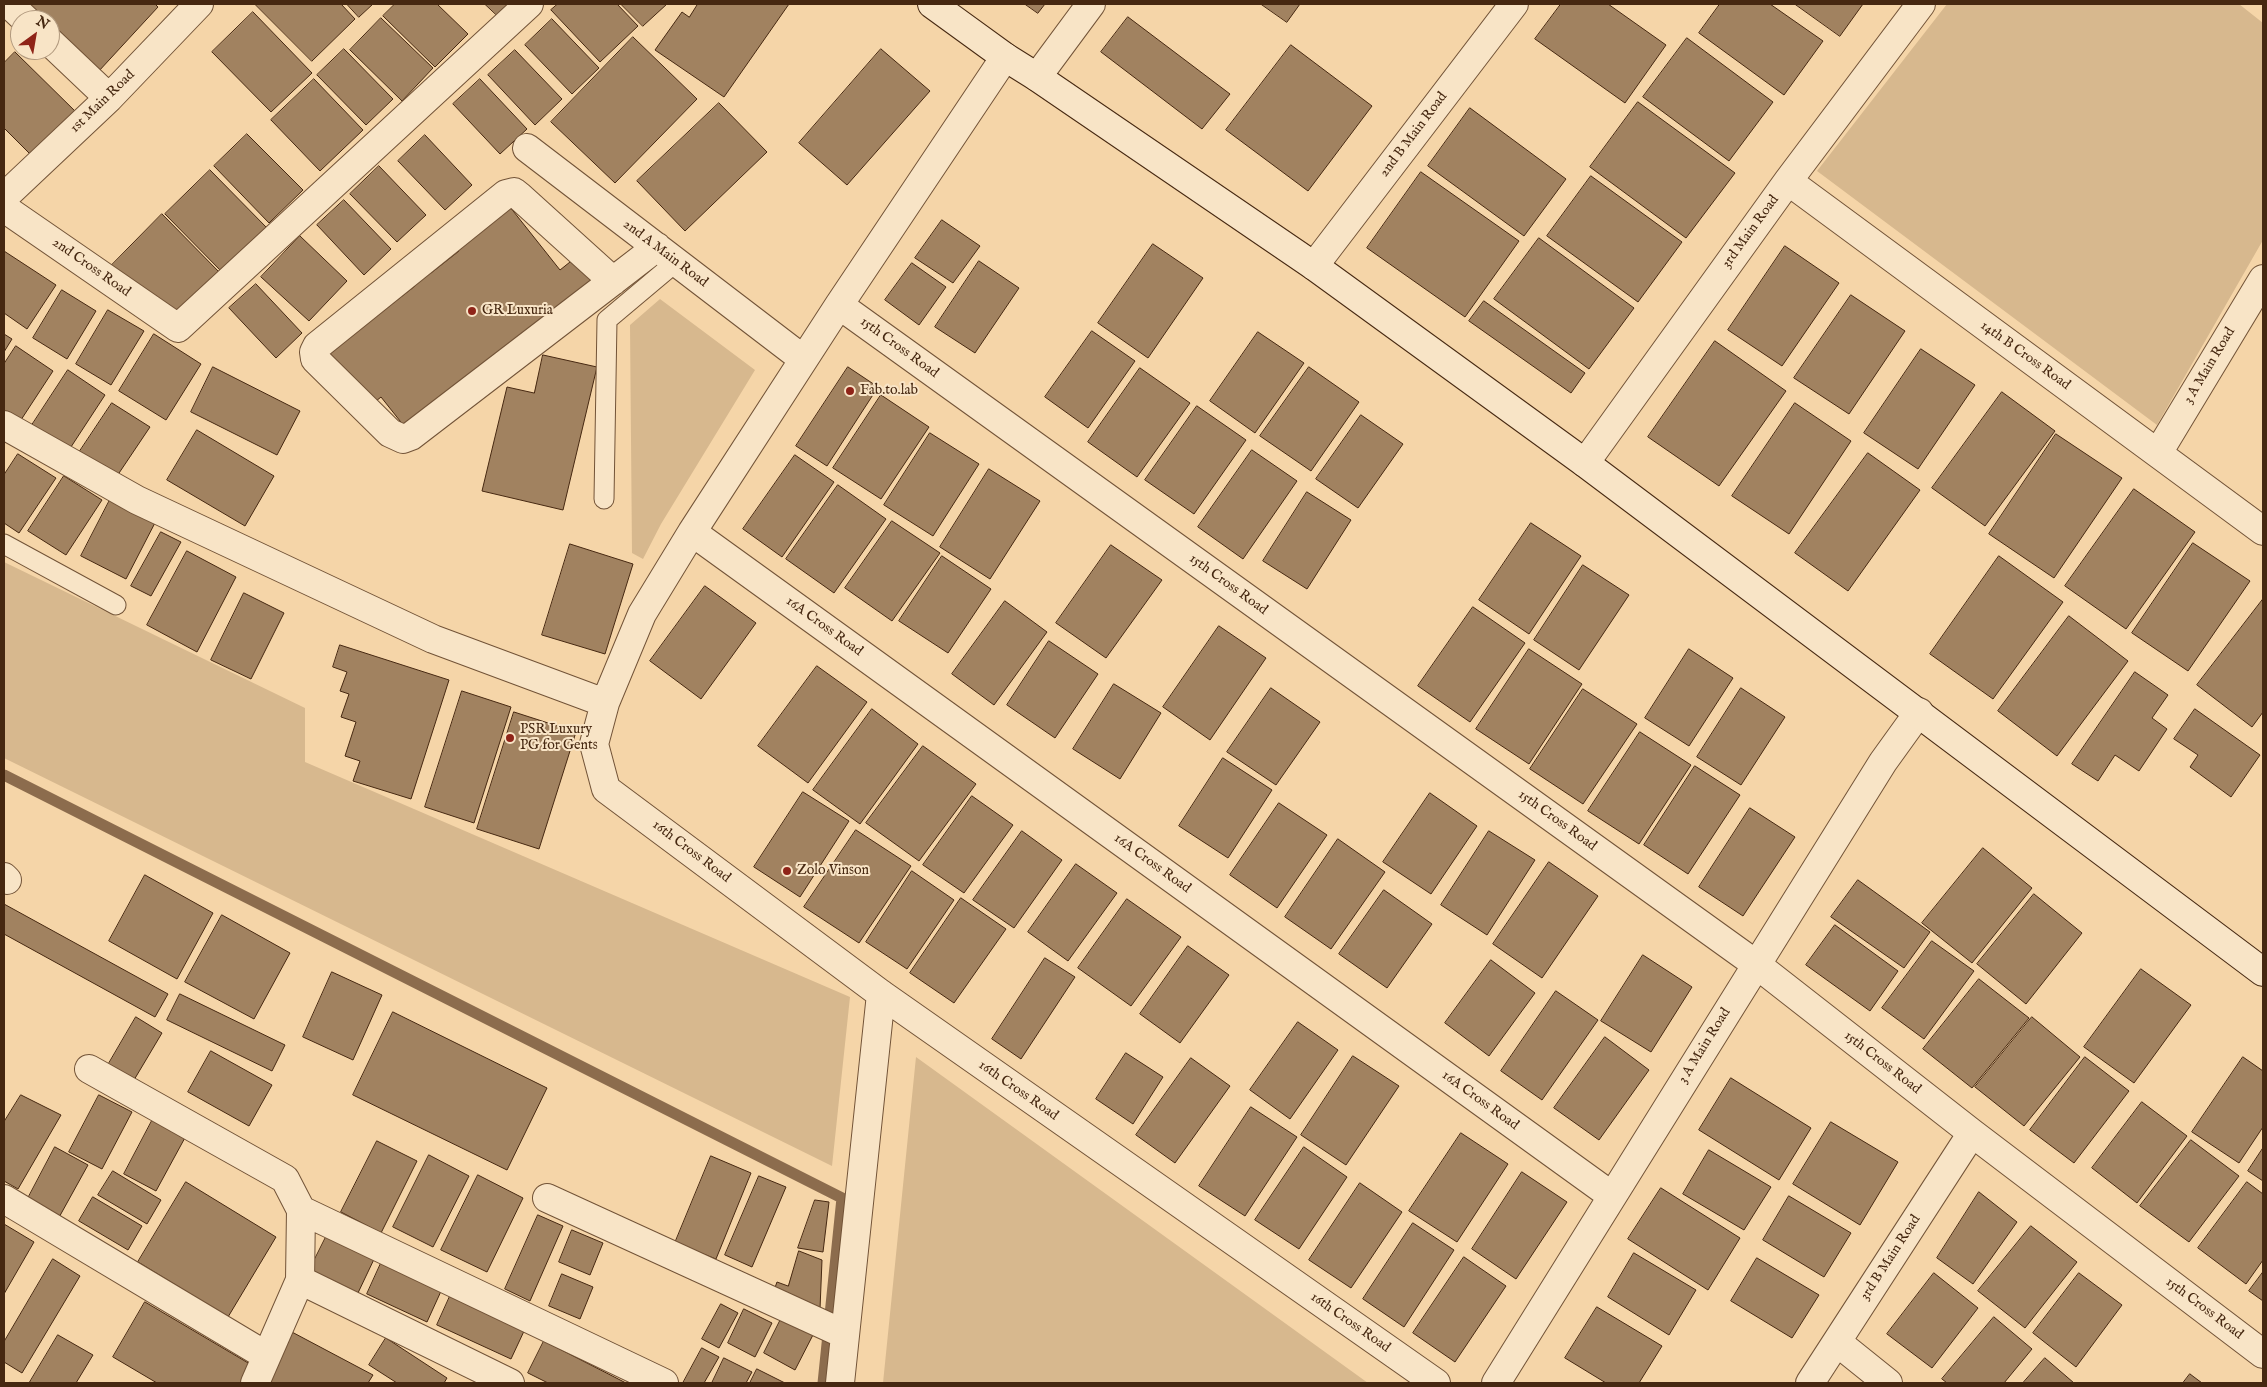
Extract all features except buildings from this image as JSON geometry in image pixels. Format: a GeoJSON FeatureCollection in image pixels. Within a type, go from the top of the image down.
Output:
{"type":"FeatureCollection","features":[{"type":"Feature","properties":{"kind":"street","name":"1st Main Road"},"geometry":{"type":"LineString","coordinates":[[4,197],[109,98],[199,4]]}},
{"type":"Feature","properties":{"kind":"street","name":"2nd Cross Road"},"geometry":{"type":"LineString","coordinates":[[4,208],[178,328],[530,4]]}},
{"type":"Feature","properties":{"kind":"street"},"geometry":{"type":"LineString","coordinates":[[932,4],[1005,58],[1037,76],[1314,266],[1585,463],[2263,972]]}},
{"type":"Feature","properties":{"kind":"street"},"geometry":{"type":"LineString","coordinates":[[1037,76],[1091,4]]}},
{"type":"Feature","properties":{"kind":"street","name":"2nd B Main Road"},"geometry":{"type":"LineString","coordinates":[[1314,266],[1514,4]]}},
{"type":"Feature","properties":{"kind":"street","name":"3rd Main Road"},"geometry":{"type":"LineString","coordinates":[[1585,463],[1788,181],[1921,4]]}},
{"type":"Feature","properties":{"kind":"street"},"geometry":{"type":"LineString","coordinates":[[60,51],[109,98]]}},
{"type":"Feature","properties":{"kind":"street"},"geometry":{"type":"LineString","coordinates":[[4,425],[137,500],[424,635],[605,703],[642,614],[692,532],[839,305],[1005,58]]}},
{"type":"Feature","properties":{"kind":"street","name":"2nd A Main Road"},"geometry":{"type":"LineString","coordinates":[[527,148],[804,359]]}},
{"type":"Feature","properties":{"kind":"street","name":"14th B Cross Road"},"geometry":{"type":"LineString","coordinates":[[1788,181],[2263,531]]}},
{"type":"Feature","properties":{"kind":"street"},"geometry":{"type":"LineString","coordinates":[[613,281],[519,196],[514,192],[506,194],[317,346],[314,352],[315,358],[390,433],[403,439],[411,436],[613,281],[667,255]]}},
{"type":"Feature","properties":{"kind":"street","name":"3 A Main Road"},"geometry":{"type":"LineString","coordinates":[[2158,453],[2263,279]]}},
{"type":"Feature","properties":{"kind":"street","name":"15th Cross Road"},"geometry":{"type":"LineString","coordinates":[[839,305],[1757,964],[1972,1134],[2263,1354]]}},
{"type":"Feature","properties":{"kind":"street","name":"16A Cross Road"},"geometry":{"type":"LineString","coordinates":[[692,532],[1612,1196]]}},
{"type":"Feature","properties":{"kind":"street","name":"16th Cross Road"},"geometry":{"type":"LineString","coordinates":[[605,703],[594,744],[606,789],[881,994],[1436,1383]]}},
{"type":"Feature","properties":{"kind":"street","name":"3 A Main Road"},"geometry":{"type":"LineString","coordinates":[[1496,1383],[1883,762],[1919,712]]}},
{"type":"Feature","properties":{"kind":"street"},"geometry":{"type":"LineString","coordinates":[[840,1383],[881,994]]}},
{"type":"Feature","properties":{"kind":"street"},"geometry":{"type":"LineString","coordinates":[[88,1069],[285,1179],[301,1210],[300,1280],[265,1355],[255,1383]]}},
{"type":"Feature","properties":{"kind":"street","name":"3rd B Main Road"},"geometry":{"type":"LineString","coordinates":[[1810,1383],[1972,1134]]}},
{"type":"Feature","properties":{"kind":"street"},"geometry":{"type":"LineString","coordinates":[[547,1198],[844,1334]]}},
{"type":"Feature","properties":{"kind":"street"},"geometry":{"type":"LineString","coordinates":[[4,1199],[265,1355]]}},
{"type":"Feature","properties":{"kind":"street"},"geometry":{"type":"LineString","coordinates":[[301,1210],[664,1383]]}},
{"type":"Feature","properties":{"kind":"street"},"geometry":{"type":"LineString","coordinates":[[300,1280],[510,1383]]}},
{"type":"Feature","properties":{"kind":"street"},"geometry":{"type":"LineString","coordinates":[[1837,1342],[1888,1383]]}},
{"type":"Feature","properties":{"kind":"lane"},"geometry":{"type":"LineString","coordinates":[[604,499],[607,320],[667,255]]}},
{"type":"Feature","properties":{"kind":"lane"},"geometry":{"type":"LineString","coordinates":[[4,544],[116,605]]}},
{"type":"Feature","properties":{"kind":"shaded area"},"geometry":{"type":"Polygon","coordinates":[[[1947,4],[2239,4],[2263,23],[2263,240],[2157,425],[1817,171],[1947,4]]]}},
{"type":"Feature","properties":{"kind":"shaded area"},"geometry":{"type":"Polygon","coordinates":[[[660,299],[755,370],[661,524],[643,559],[632,553],[630,325],[660,299]]]}},
{"type":"Feature","properties":{"kind":"shaded area"},"geometry":{"type":"Polygon","coordinates":[[[4,562],[305,708],[305,762],[850,997],[832,1166],[4,758],[4,562]]]}},
{"type":"Feature","properties":{"kind":"shaded area"},"geometry":{"type":"Polygon","coordinates":[[[916,1057],[1368,1383],[883,1383],[916,1057]]]}},
{"type":"Feature","properties":{"kind":"waterway"},"geometry":{"type":"LineString","coordinates":[[4,775],[842,1198],[823,1383]]}},
{"type":"Feature","properties":{"kind":"place","name":"GR Luxuria"},"geometry":{"type":"Point","coordinates":[472,311]}},
{"type":"Feature","properties":{"kind":"place","name":"Fab.to.lab"},"geometry":{"type":"Point","coordinates":[850,391]}},
{"type":"Feature","properties":{"kind":"place","name":"PSR Luxury PG for Gents"},"geometry":{"type":"Point","coordinates":[510,738]}},
{"type":"Feature","properties":{"kind":"place","name":"Zolo Vinson"},"geometry":{"type":"Point","coordinates":[787,871]}}]}
